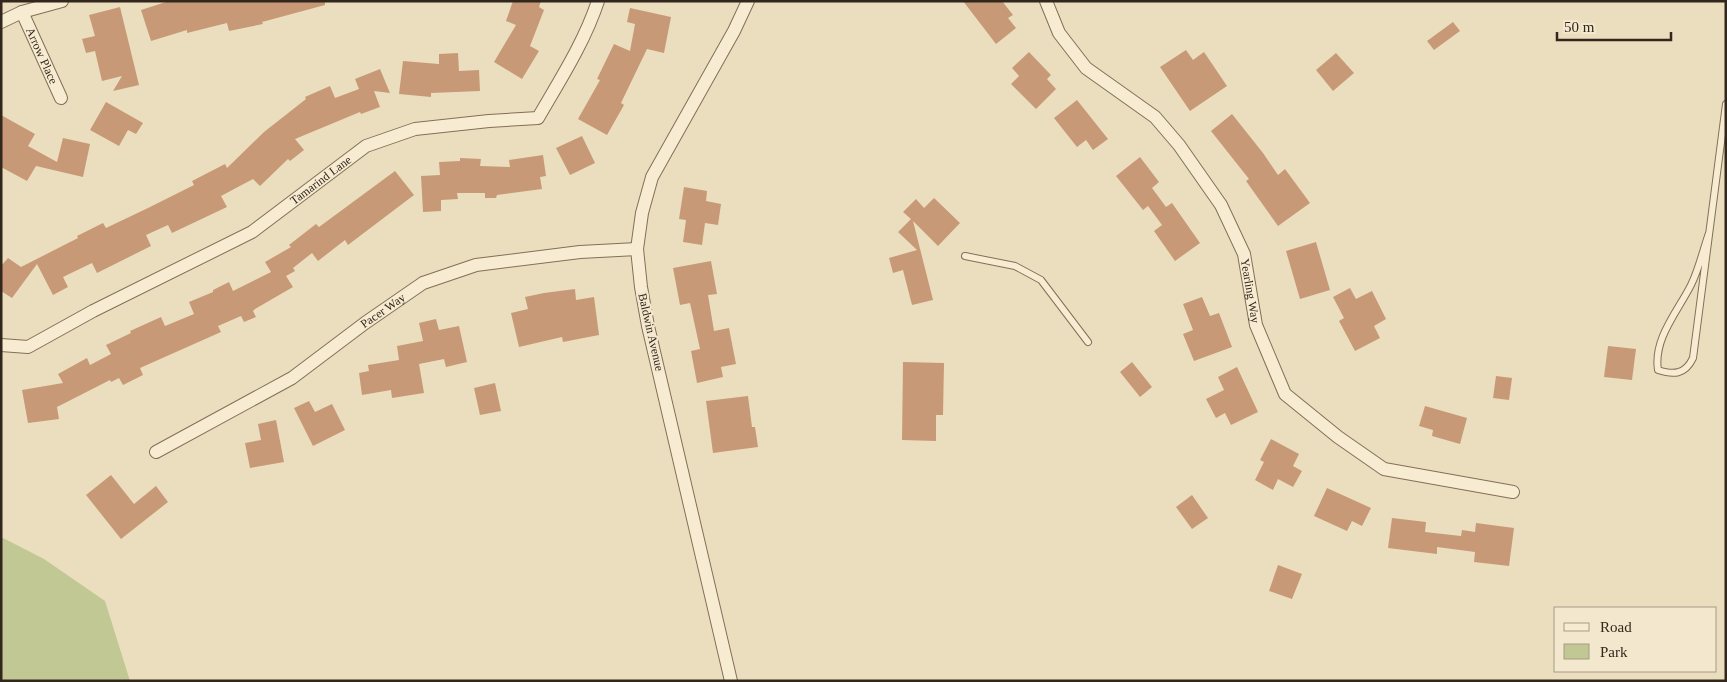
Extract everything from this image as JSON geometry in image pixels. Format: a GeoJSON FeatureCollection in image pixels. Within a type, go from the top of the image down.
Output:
{"type":"FeatureCollection","features":[{"type":"Feature","properties":{"kind":"street"},"geometry":{"type":"LineString","coordinates":[[1,22],[22,12],[62,1]]}},
{"type":"Feature","properties":{"kind":"street","name":"Tamarind Lane"},"geometry":{"type":"LineString","coordinates":[[1,345],[28,347],[252,232],[366,146],[415,129],[538,118],[578,49],[598,1]]}},
{"type":"Feature","properties":{"kind":"street","name":"Baldwin Avenue"},"geometry":{"type":"LineString","coordinates":[[731,681],[648,326],[640,287],[637,249],[642,213],[652,178],[734,31],[748,1]]}},
{"type":"Feature","properties":{"kind":"street","name":"Yearling Way"},"geometry":{"type":"LineString","coordinates":[[1046,1],[1059,33],[1086,68],[1155,117],[1179,145],[1222,205],[1244,254],[1256,326],[1284,394],[1338,437],[1384,469],[1513,492]]}},
{"type":"Feature","properties":{"kind":"street","name":"Arrow Place"},"geometry":{"type":"LineString","coordinates":[[22,12],[61,98]]}},
{"type":"Feature","properties":{"kind":"street","name":"Pacer Way"},"geometry":{"type":"LineString","coordinates":[[156,452],[292,378],[365,323],[422,284],[476,266],[580,252],[637,249]]}},
{"type":"Feature","properties":{"kind":"lane"},"geometry":{"type":"LineString","coordinates":[[1709,233],[1692,283],[1667,327],[1658,351],[1658,370],[1672,374],[1681,371],[1690,364],[1692,358],[1701,300],[1726,104]]}},
{"type":"Feature","properties":{"kind":"lane"},"geometry":{"type":"LineString","coordinates":[[965,256],[1015,266],[1036,277],[1053,294],[1088,342]]}},
{"type":"Feature","properties":{"kind":"green space"},"geometry":{"type":"Polygon","coordinates":[[[1,537],[44,559],[105,601],[130,681],[1,681],[1,537]]]}},
{"type":"Feature","properties":{"kind":"building"},"geometry":{"type":"Polygon","coordinates":[[[169,1],[325,1],[325,5],[262,22],[263,24],[229,31],[227,23],[187,33],[187,30],[151,41],[141,10],[169,1]]]}},
{"type":"Feature","properties":{"kind":"building"},"geometry":{"type":"Polygon","coordinates":[[[513,1],[541,1],[539,7],[544,10],[530,46],[539,51],[522,79],[494,62],[516,25],[506,21],[513,1]]]}},
{"type":"Feature","properties":{"kind":"building"},"geometry":{"type":"Polygon","coordinates":[[[963,1],[1002,1],[1013,15],[1008,18],[1016,28],[996,44],[963,1]]]}},
{"type":"Feature","properties":{"kind":"building"},"geometry":{"type":"Polygon","coordinates":[[[120,7],[139,85],[113,91],[122,76],[102,81],[95,51],[86,53],[82,39],[95,36],[89,15],[120,7]]]}},
{"type":"Feature","properties":{"kind":"building"},"geometry":{"type":"Polygon","coordinates":[[[630,8],[671,17],[664,53],[647,49],[621,103],[624,105],[607,135],[578,119],[600,80],[597,79],[614,44],[630,51],[635,24],[627,22],[630,8]]]}},
{"type":"Feature","properties":{"kind":"building"},"geometry":{"type":"Polygon","coordinates":[[[1453,22],[1460,31],[1434,50],[1427,41],[1453,22]]]}},
{"type":"Feature","properties":{"kind":"building"},"geometry":{"type":"Polygon","coordinates":[[[1186,50],[1193,60],[1204,52],[1227,86],[1190,111],[1160,67],[1186,50]]]}},
{"type":"Feature","properties":{"kind":"building"},"geometry":{"type":"Polygon","coordinates":[[[1029,52],[1051,75],[1047,79],[1056,89],[1036,109],[1011,84],[1019,76],[1012,68],[1029,52]]]}},
{"type":"Feature","properties":{"kind":"building"},"geometry":{"type":"Polygon","coordinates":[[[458,53],[459,71],[479,70],[480,91],[431,93],[431,97],[399,94],[403,61],[439,64],[439,54],[458,53]]]}},
{"type":"Feature","properties":{"kind":"building"},"geometry":{"type":"Polygon","coordinates":[[[1336,53],[1354,73],[1333,91],[1316,70],[1336,53]]]}},
{"type":"Feature","properties":{"kind":"building"},"geometry":{"type":"Polygon","coordinates":[[[380,69],[390,93],[374,91],[380,107],[361,114],[360,112],[295,139],[304,150],[290,161],[288,159],[260,186],[253,179],[221,196],[227,207],[172,233],[168,225],[146,235],[151,246],[97,273],[92,263],[63,277],[68,287],[53,295],[37,264],[12,298],[1,291],[1,266],[8,258],[21,267],[103,223],[106,228],[194,185],[192,181],[225,164],[227,168],[264,132],[306,99],[305,97],[330,86],[335,98],[359,89],[355,79],[380,69]]]}},
{"type":"Feature","properties":{"kind":"building"},"geometry":{"type":"Polygon","coordinates":[[[1077,100],[1108,139],[1093,150],[1086,140],[1077,147],[1054,118],[1077,100]]]}},
{"type":"Feature","properties":{"kind":"building"},"geometry":{"type":"Polygon","coordinates":[[[106,102],[143,123],[136,134],[128,130],[119,146],[90,130],[106,102]]]}},
{"type":"Feature","properties":{"kind":"building"},"geometry":{"type":"Polygon","coordinates":[[[1232,114],[1278,175],[1285,169],[1310,203],[1278,226],[1246,181],[1249,179],[1211,131],[1232,114]]]}},
{"type":"Feature","properties":{"kind":"building"},"geometry":{"type":"Polygon","coordinates":[[[1,115],[35,134],[28,146],[57,162],[63,138],[90,144],[83,177],[36,166],[27,181],[1,167],[1,115]]]}},
{"type":"Feature","properties":{"kind":"building"},"geometry":{"type":"Polygon","coordinates":[[[582,136],[595,163],[570,175],[556,148],[582,136]]]}},
{"type":"Feature","properties":{"kind":"building"},"geometry":{"type":"Polygon","coordinates":[[[543,155],[546,176],[540,177],[542,189],[497,195],[496,198],[485,198],[485,193],[457,193],[458,199],[441,200],[441,211],[423,212],[421,176],[440,175],[439,162],[460,161],[460,158],[481,159],[480,166],[510,167],[509,160],[543,155]]]}},
{"type":"Feature","properties":{"kind":"building"},"geometry":{"type":"Polygon","coordinates":[[[1140,157],[1159,182],[1152,188],[1166,207],[1172,203],[1200,243],[1175,261],[1154,231],[1162,225],[1148,206],[1143,210],[1116,176],[1140,157]]]}},
{"type":"Feature","properties":{"kind":"building"},"geometry":{"type":"Polygon","coordinates":[[[395,171],[414,195],[348,245],[345,240],[318,261],[312,253],[293,268],[295,271],[286,276],[293,287],[255,309],[253,311],[256,317],[244,322],[241,316],[218,326],[221,332],[140,368],[143,375],[123,385],[119,378],[111,382],[110,380],[57,407],[59,419],[28,423],[22,390],[63,383],[58,374],[87,358],[90,365],[111,354],[106,345],[131,333],[130,331],[161,317],[165,326],[194,314],[189,302],[213,292],[213,290],[229,282],[233,291],[271,272],[265,262],[291,247],[289,245],[316,224],[319,227],[395,171]]]}},
{"type":"Feature","properties":{"kind":"building"},"geometry":{"type":"Polygon","coordinates":[[[684,187],[707,191],[706,201],[721,204],[718,225],[705,223],[702,245],[683,242],[686,220],[679,219],[684,187]]]}},
{"type":"Feature","properties":{"kind":"building"},"geometry":{"type":"Polygon","coordinates":[[[934,198],[960,223],[938,246],[913,221],[933,300],[912,305],[903,270],[893,273],[889,258],[917,250],[898,232],[911,219],[903,212],[916,199],[924,208],[934,198]]]}},
{"type":"Feature","properties":{"kind":"building"},"geometry":{"type":"Polygon","coordinates":[[[1316,242],[1330,290],[1300,299],[1286,251],[1316,242]]]}},
{"type":"Feature","properties":{"kind":"building"},"geometry":{"type":"Polygon","coordinates":[[[711,261],[717,294],[708,295],[714,331],[729,328],[736,364],[721,367],[723,377],[697,383],[691,351],[700,349],[690,303],[680,305],[673,268],[711,261]]]}},
{"type":"Feature","properties":{"kind":"building"},"geometry":{"type":"Polygon","coordinates":[[[1350,288],[1356,299],[1372,291],[1386,319],[1374,326],[1380,338],[1355,351],[1339,321],[1344,318],[1333,297],[1350,288]]]}},
{"type":"Feature","properties":{"kind":"building"},"geometry":{"type":"Polygon","coordinates":[[[575,289],[576,300],[594,297],[599,335],[563,342],[562,337],[519,347],[511,313],[528,309],[525,297],[575,289]]]}},
{"type":"Feature","properties":{"kind":"building"},"geometry":{"type":"Polygon","coordinates":[[[1202,297],[1210,316],[1219,313],[1232,347],[1194,361],[1183,334],[1193,330],[1183,304],[1202,297]]]}},
{"type":"Feature","properties":{"kind":"building"},"geometry":{"type":"Polygon","coordinates":[[[436,319],[439,330],[459,326],[467,362],[446,367],[444,359],[419,364],[424,393],[392,398],[391,390],[362,395],[359,373],[369,371],[368,365],[399,360],[397,346],[423,341],[419,323],[436,319]]]}},
{"type":"Feature","properties":{"kind":"building"},"geometry":{"type":"Polygon","coordinates":[[[1608,346],[1636,349],[1632,380],[1604,377],[1608,346]]]}},
{"type":"Feature","properties":{"kind":"building"},"geometry":{"type":"Polygon","coordinates":[[[903,362],[944,363],[943,415],[936,415],[936,441],[902,440],[903,362]]]}},
{"type":"Feature","properties":{"kind":"building"},"geometry":{"type":"Polygon","coordinates":[[[1132,362],[1152,387],[1140,397],[1120,372],[1132,362]]]}},
{"type":"Feature","properties":{"kind":"building"},"geometry":{"type":"Polygon","coordinates":[[[1237,367],[1258,412],[1231,425],[1225,413],[1216,418],[1206,399],[1224,390],[1218,377],[1237,367]]]}},
{"type":"Feature","properties":{"kind":"building"},"geometry":{"type":"Polygon","coordinates":[[[1496,376],[1512,378],[1509,400],[1493,398],[1496,376]]]}},
{"type":"Feature","properties":{"kind":"building"},"geometry":{"type":"Polygon","coordinates":[[[495,383],[501,411],[480,415],[474,388],[495,383]]]}},
{"type":"Feature","properties":{"kind":"building"},"geometry":{"type":"Polygon","coordinates":[[[748,396],[752,427],[755,427],[758,447],[713,453],[706,401],[748,396]]]}},
{"type":"Feature","properties":{"kind":"building"},"geometry":{"type":"Polygon","coordinates":[[[309,401],[315,412],[332,404],[345,430],[313,446],[294,408],[309,401]]]}},
{"type":"Feature","properties":{"kind":"building"},"geometry":{"type":"Polygon","coordinates":[[[1425,406],[1467,418],[1460,444],[1432,436],[1433,430],[1419,426],[1425,406]]]}},
{"type":"Feature","properties":{"kind":"building"},"geometry":{"type":"Polygon","coordinates":[[[276,420],[284,462],[250,468],[245,443],[261,440],[258,424],[276,420]]]}},
{"type":"Feature","properties":{"kind":"building"},"geometry":{"type":"Polygon","coordinates":[[[1271,439],[1299,454],[1293,466],[1302,471],[1293,487],[1278,479],[1273,490],[1255,480],[1264,462],[1260,460],[1271,439]]]}},
{"type":"Feature","properties":{"kind":"building"},"geometry":{"type":"Polygon","coordinates":[[[111,475],[134,504],[156,486],[168,502],[121,539],[86,495],[111,475]]]}},
{"type":"Feature","properties":{"kind":"building"},"geometry":{"type":"Polygon","coordinates":[[[1327,488],[1371,508],[1362,526],[1352,521],[1347,531],[1314,516],[1327,488]]]}},
{"type":"Feature","properties":{"kind":"building"},"geometry":{"type":"Polygon","coordinates":[[[1192,495],[1208,518],[1192,529],[1176,507],[1192,495]]]}},
{"type":"Feature","properties":{"kind":"building"},"geometry":{"type":"Polygon","coordinates":[[[1392,518],[1426,522],[1425,532],[1461,536],[1462,530],[1475,532],[1476,523],[1514,528],[1509,566],[1474,562],[1475,552],[1437,547],[1437,554],[1388,548],[1392,518]]]}},
{"type":"Feature","properties":{"kind":"building"},"geometry":{"type":"Polygon","coordinates":[[[1278,565],[1302,574],[1292,599],[1269,591],[1278,565]]]}}]}
